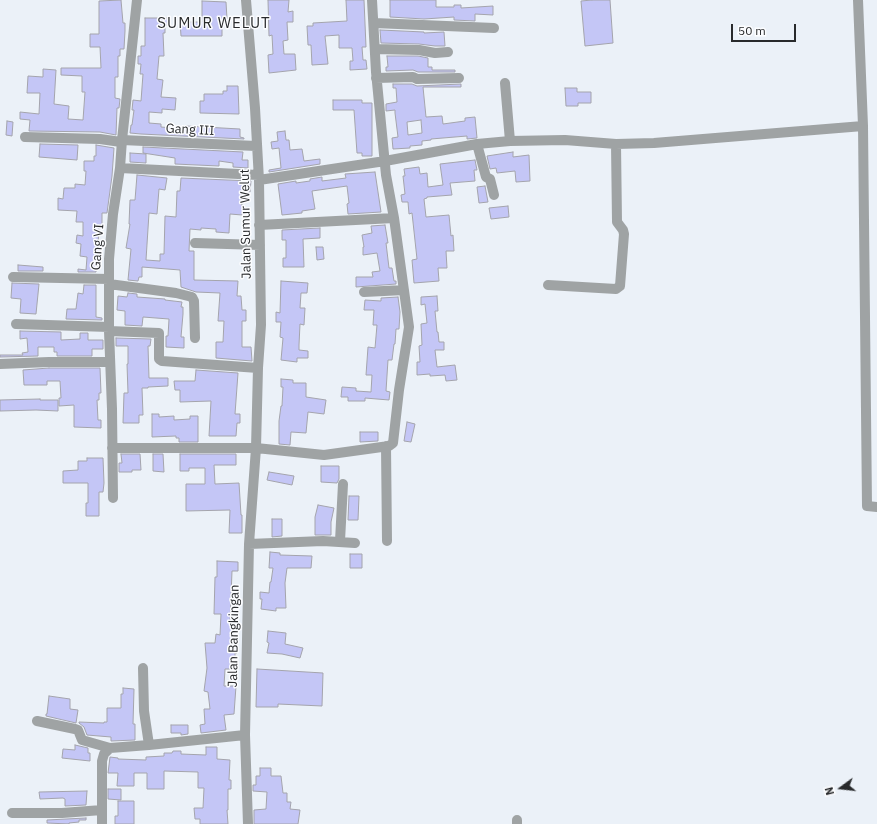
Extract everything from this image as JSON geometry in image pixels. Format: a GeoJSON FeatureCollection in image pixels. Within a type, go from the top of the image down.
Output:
{"type":"FeatureCollection","features":[{"type":"Feature","properties":{"kind":"street","name":"Gang VI"},"geometry":{"type":"LineString","coordinates":[[113,498],[109,282],[113,214],[120,168],[121,141],[137,0]]}},
{"type":"Feature","properties":{"kind":"street","name":"Jalan Sumur Welut"},"geometry":{"type":"LineString","coordinates":[[246,0],[255,108],[260,245],[261,325],[258,368],[256,448]]}},
{"type":"Feature","properties":{"kind":"street"},"geometry":{"type":"LineString","coordinates":[[112,448],[256,448],[324,455],[392,445],[409,327],[394,218],[384,161],[376,78],[372,0]]}},
{"type":"Feature","properties":{"kind":"street"},"geometry":{"type":"LineString","coordinates":[[858,0],[863,126],[867,506],[877,507]]}},
{"type":"Feature","properties":{"kind":"street"},"geometry":{"type":"LineString","coordinates":[[374,23],[494,28]]}},
{"type":"Feature","properties":{"kind":"street"},"geometry":{"type":"LineString","coordinates":[[375,49],[419,50],[435,53],[448,52]]}},
{"type":"Feature","properties":{"kind":"street"},"geometry":{"type":"LineString","coordinates":[[376,78],[459,78]]}},
{"type":"Feature","properties":{"kind":"street"},"geometry":{"type":"LineString","coordinates":[[505,83],[510,141]]}},
{"type":"Feature","properties":{"kind":"street"},"geometry":{"type":"LineString","coordinates":[[120,168],[258,177],[384,161],[477,144],[510,141],[565,140],[616,144],[692,141],[863,126]]}},
{"type":"Feature","properties":{"kind":"street","name":"Gang III"},"geometry":{"type":"LineString","coordinates":[[25,137],[256,146]]}},
{"type":"Feature","properties":{"kind":"street"},"geometry":{"type":"LineString","coordinates":[[477,144],[486,177],[490,179],[494,195]]}},
{"type":"Feature","properties":{"kind":"street"},"geometry":{"type":"LineString","coordinates":[[548,285],[616,289],[620,286],[624,234],[617,222],[616,144]]}},
{"type":"Feature","properties":{"kind":"street"},"geometry":{"type":"LineString","coordinates":[[259,225],[394,218]]}},
{"type":"Feature","properties":{"kind":"street"},"geometry":{"type":"LineString","coordinates":[[195,243],[260,245]]}},
{"type":"Feature","properties":{"kind":"street"},"geometry":{"type":"LineString","coordinates":[[12,277],[109,282],[192,297],[194,301],[195,338]]}},
{"type":"Feature","properties":{"kind":"street"},"geometry":{"type":"LineString","coordinates":[[364,292],[404,290]]}},
{"type":"Feature","properties":{"kind":"street"},"geometry":{"type":"LineString","coordinates":[[16,324],[159,333],[159,359],[162,362],[258,368]]}},
{"type":"Feature","properties":{"kind":"street"},"geometry":{"type":"LineString","coordinates":[[0,364],[110,362]]}},
{"type":"Feature","properties":{"kind":"street"},"geometry":{"type":"LineString","coordinates":[[386,446],[387,541]]}},
{"type":"Feature","properties":{"kind":"street","name":"Jalan Bangkingan"},"geometry":{"type":"LineString","coordinates":[[248,824],[246,735],[249,544],[256,448]]}},
{"type":"Feature","properties":{"kind":"street"},"geometry":{"type":"LineString","coordinates":[[340,542],[343,484]]}},
{"type":"Feature","properties":{"kind":"street"},"geometry":{"type":"LineString","coordinates":[[249,544],[355,543]]}},
{"type":"Feature","properties":{"kind":"street"},"geometry":{"type":"LineString","coordinates":[[143,668],[144,711],[149,745]]}},
{"type":"Feature","properties":{"kind":"street"},"geometry":{"type":"LineString","coordinates":[[36,721],[78,730],[82,740],[110,748],[246,735]]}},
{"type":"Feature","properties":{"kind":"street"},"geometry":{"type":"LineString","coordinates":[[102,824],[102,761],[104,754],[110,748]]}},
{"type":"Feature","properties":{"kind":"street"},"geometry":{"type":"LineString","coordinates":[[12,813],[62,813],[102,810]]}},
{"type":"Feature","properties":{"kind":"building"},"geometry":{"type":"Polygon","coordinates":[[[121,0],[125,31],[124,49],[120,49],[120,56],[118,56],[118,77],[115,77],[115,98],[120,99],[119,108],[117,108],[116,135],[100,132],[29,131],[30,120],[20,119],[20,112],[39,114],[40,93],[27,93],[28,76],[43,77],[43,69],[56,70],[54,104],[69,106],[68,119],[83,120],[85,92],[82,92],[82,76],[61,75],[61,68],[101,68],[100,47],[90,47],[90,34],[99,34],[99,1],[121,0]]]}},
{"type":"Feature","properties":{"kind":"building"},"geometry":{"type":"Polygon","coordinates":[[[268,0],[289,0],[288,12],[293,11],[293,22],[287,22],[288,40],[283,41],[284,54],[295,54],[296,70],[269,73],[268,55],[273,54],[272,35],[269,36],[268,0]]]}},
{"type":"Feature","properties":{"kind":"building"},"geometry":{"type":"Polygon","coordinates":[[[346,0],[364,0],[366,47],[362,47],[363,60],[366,60],[367,69],[350,70],[350,61],[353,61],[352,48],[339,48],[339,35],[325,36],[328,64],[312,65],[311,45],[308,45],[307,26],[313,26],[313,23],[347,21],[346,0]]]}},
{"type":"Feature","properties":{"kind":"building"},"geometry":{"type":"Polygon","coordinates":[[[390,0],[436,0],[436,7],[454,7],[454,5],[461,5],[461,8],[493,6],[493,15],[475,14],[475,21],[454,20],[454,17],[424,19],[390,17],[390,0]]]}},
{"type":"Feature","properties":{"kind":"building"},"geometry":{"type":"Polygon","coordinates":[[[610,0],[613,43],[585,46],[581,1],[610,0]]]}},
{"type":"Feature","properties":{"kind":"building"},"geometry":{"type":"Polygon","coordinates":[[[202,1],[226,2],[227,19],[222,19],[222,36],[181,36],[180,22],[202,22],[202,1]]]}},
{"type":"Feature","properties":{"kind":"building"},"geometry":{"type":"Polygon","coordinates":[[[145,18],[169,18],[169,25],[165,25],[165,33],[163,33],[164,56],[159,56],[157,79],[163,80],[161,97],[176,98],[175,110],[162,109],[162,113],[149,112],[149,123],[161,124],[161,127],[185,129],[186,126],[240,129],[240,137],[244,139],[130,133],[134,110],[132,110],[133,100],[141,101],[143,74],[140,74],[141,64],[138,64],[138,56],[141,56],[141,46],[145,46],[145,18]]]}},
{"type":"Feature","properties":{"kind":"building"},"geometry":{"type":"Polygon","coordinates":[[[380,30],[424,33],[444,32],[445,46],[381,43],[380,30]]]}},
{"type":"Feature","properties":{"kind":"building"},"geometry":{"type":"Polygon","coordinates":[[[387,56],[418,56],[428,58],[428,67],[432,67],[432,70],[455,70],[455,72],[418,72],[413,70],[386,71],[386,67],[388,67],[387,56]]]}},
{"type":"Feature","properties":{"kind":"building"},"geometry":{"type":"Polygon","coordinates":[[[393,84],[412,84],[417,86],[461,84],[461,87],[423,87],[426,117],[442,116],[443,124],[465,121],[465,118],[475,117],[477,138],[467,139],[467,136],[431,139],[422,141],[422,145],[410,146],[410,148],[393,149],[392,138],[398,137],[395,110],[386,111],[386,104],[397,102],[396,88],[393,88],[393,84]],[[421,120],[407,122],[408,135],[422,133],[421,120]]]}},
{"type":"Feature","properties":{"kind":"building"},"geometry":{"type":"Polygon","coordinates":[[[227,86],[238,86],[239,114],[200,113],[200,101],[204,101],[204,94],[223,94],[223,91],[227,91],[227,86]]]}},
{"type":"Feature","properties":{"kind":"building"},"geometry":{"type":"Polygon","coordinates":[[[565,88],[577,88],[577,92],[591,92],[591,103],[578,103],[578,106],[566,106],[565,88]]]}},
{"type":"Feature","properties":{"kind":"building"},"geometry":{"type":"Polygon","coordinates":[[[333,100],[362,100],[362,103],[372,103],[372,156],[362,156],[362,153],[357,153],[354,110],[333,110],[333,100]]]}},
{"type":"Feature","properties":{"kind":"building"},"geometry":{"type":"Polygon","coordinates":[[[7,121],[13,122],[12,136],[6,135],[7,121]]]}},
{"type":"Feature","properties":{"kind":"building"},"geometry":{"type":"Polygon","coordinates":[[[285,131],[286,140],[289,140],[290,150],[302,149],[304,161],[320,159],[320,164],[269,172],[269,170],[281,168],[279,148],[272,149],[271,142],[278,141],[277,132],[285,131]]]}},
{"type":"Feature","properties":{"kind":"building"},"geometry":{"type":"Polygon","coordinates":[[[40,144],[78,145],[77,160],[39,157],[40,144]]]}},
{"type":"Feature","properties":{"kind":"building"},"geometry":{"type":"Polygon","coordinates":[[[96,145],[114,148],[107,213],[102,213],[102,225],[99,225],[98,248],[101,248],[97,270],[96,272],[78,272],[78,269],[86,270],[87,257],[80,256],[81,244],[76,243],[77,235],[83,236],[83,222],[76,222],[77,211],[58,210],[58,198],[63,199],[64,188],[75,188],[75,184],[85,185],[86,171],[84,171],[84,161],[94,161],[94,156],[96,156],[96,145]]]}},
{"type":"Feature","properties":{"kind":"building"},"geometry":{"type":"Polygon","coordinates":[[[143,147],[243,152],[242,160],[248,160],[248,168],[233,167],[233,163],[219,161],[219,166],[175,164],[175,158],[143,153],[143,147]]]}},
{"type":"Feature","properties":{"kind":"building"},"geometry":{"type":"Polygon","coordinates":[[[513,152],[513,157],[529,155],[530,181],[516,182],[515,171],[497,173],[496,168],[490,169],[487,156],[513,152]]]}},
{"type":"Feature","properties":{"kind":"building"},"geometry":{"type":"Polygon","coordinates":[[[130,153],[146,154],[146,163],[130,162],[130,153]]]}},
{"type":"Feature","properties":{"kind":"building"},"geometry":{"type":"Polygon","coordinates":[[[475,160],[477,170],[474,170],[475,181],[450,183],[452,195],[427,197],[424,199],[426,217],[449,215],[451,236],[453,235],[454,251],[446,251],[447,268],[438,268],[439,281],[414,283],[412,260],[417,259],[412,213],[409,214],[408,202],[402,202],[401,195],[405,194],[403,176],[405,176],[404,169],[419,167],[420,174],[427,173],[428,187],[443,185],[440,164],[475,160]]]}},
{"type":"Feature","properties":{"kind":"building"},"geometry":{"type":"Polygon","coordinates":[[[375,172],[381,212],[348,214],[347,204],[349,203],[347,186],[312,191],[315,209],[302,211],[302,213],[282,215],[278,184],[296,181],[296,183],[310,181],[310,179],[322,177],[322,181],[346,178],[345,174],[375,172]]]}},
{"type":"Feature","properties":{"kind":"building"},"geometry":{"type":"Polygon","coordinates":[[[137,175],[167,178],[165,190],[159,189],[157,214],[149,213],[146,260],[160,261],[160,254],[164,254],[165,216],[176,217],[177,191],[180,191],[181,178],[251,181],[250,192],[242,192],[242,215],[230,214],[229,233],[216,232],[216,229],[190,229],[189,251],[194,251],[194,280],[238,281],[237,296],[241,296],[242,310],[246,310],[246,321],[242,321],[242,347],[251,347],[252,361],[216,358],[216,342],[223,342],[224,321],[218,321],[220,293],[196,292],[181,287],[180,270],[142,267],[142,277],[139,277],[138,281],[128,280],[131,249],[126,248],[130,224],[130,200],[135,200],[137,175]]]}},
{"type":"Feature","properties":{"kind":"building"},"geometry":{"type":"Polygon","coordinates":[[[485,186],[488,202],[479,203],[477,187],[485,186]]]}},
{"type":"Feature","properties":{"kind":"building"},"geometry":{"type":"Polygon","coordinates":[[[508,206],[509,217],[491,219],[489,208],[508,206]]]}},
{"type":"Feature","properties":{"kind":"building"},"geometry":{"type":"Polygon","coordinates":[[[385,225],[388,243],[386,243],[389,268],[392,268],[394,281],[396,281],[396,284],[356,287],[356,277],[373,277],[372,272],[380,271],[377,253],[363,255],[364,247],[362,235],[372,233],[371,226],[385,225]]]}},
{"type":"Feature","properties":{"kind":"building"},"geometry":{"type":"Polygon","coordinates":[[[320,228],[320,238],[303,239],[304,267],[283,267],[283,258],[286,258],[286,240],[282,240],[282,230],[320,228]]]}},
{"type":"Feature","properties":{"kind":"building"},"geometry":{"type":"Polygon","coordinates":[[[316,247],[323,247],[324,259],[317,260],[316,247]]]}},
{"type":"Feature","properties":{"kind":"building"},"geometry":{"type":"Polygon","coordinates":[[[18,265],[43,267],[43,271],[18,271],[18,265]]]}},
{"type":"Feature","properties":{"kind":"building"},"geometry":{"type":"Polygon","coordinates":[[[281,281],[308,283],[307,293],[301,293],[300,308],[305,308],[304,325],[300,324],[299,350],[308,351],[308,358],[297,358],[297,362],[281,360],[283,338],[280,337],[281,322],[276,322],[276,312],[280,313],[281,281]]]}},
{"type":"Feature","properties":{"kind":"building"},"geometry":{"type":"Polygon","coordinates":[[[12,283],[39,284],[36,314],[20,313],[21,299],[11,298],[12,283]]]}},
{"type":"Feature","properties":{"kind":"building"},"geometry":{"type":"Polygon","coordinates":[[[84,285],[96,285],[96,317],[102,318],[102,320],[66,319],[67,309],[76,309],[78,293],[83,294],[84,285]]]}},
{"type":"Feature","properties":{"kind":"building"},"geometry":{"type":"Polygon","coordinates":[[[128,293],[137,294],[137,297],[182,302],[181,307],[183,307],[183,314],[181,337],[184,337],[184,348],[166,347],[169,319],[143,317],[142,326],[125,325],[125,311],[117,310],[118,296],[127,297],[128,293]]]}},
{"type":"Feature","properties":{"kind":"building"},"geometry":{"type":"Polygon","coordinates":[[[437,296],[438,311],[435,311],[437,332],[439,342],[444,342],[444,350],[435,350],[437,367],[455,365],[457,380],[446,381],[445,375],[417,375],[417,362],[420,362],[419,346],[422,345],[421,324],[427,323],[425,304],[421,305],[421,297],[437,296]]]}},
{"type":"Feature","properties":{"kind":"building"},"geometry":{"type":"Polygon","coordinates":[[[398,297],[400,312],[399,329],[396,329],[392,360],[388,360],[386,391],[390,392],[389,400],[365,398],[365,401],[348,401],[348,397],[341,397],[342,387],[356,388],[356,391],[371,392],[372,375],[366,375],[368,347],[375,348],[377,325],[373,325],[374,310],[364,310],[365,300],[381,301],[381,298],[398,297]]]}},
{"type":"Feature","properties":{"kind":"building"},"geometry":{"type":"Polygon","coordinates":[[[20,331],[61,332],[61,340],[80,339],[80,333],[88,333],[88,340],[103,340],[103,349],[92,349],[92,356],[57,356],[57,352],[54,352],[54,347],[38,347],[38,356],[0,357],[0,355],[23,355],[22,353],[28,352],[27,338],[20,339],[20,331]]]}},
{"type":"Feature","properties":{"kind":"building"},"geometry":{"type":"Polygon","coordinates":[[[116,338],[151,339],[150,346],[148,346],[149,378],[168,378],[168,386],[142,388],[143,415],[139,415],[139,423],[123,423],[124,393],[128,393],[128,346],[116,346],[116,338]]]}},
{"type":"Feature","properties":{"kind":"building"},"geometry":{"type":"Polygon","coordinates":[[[49,368],[100,368],[101,393],[99,393],[99,400],[97,400],[98,420],[101,420],[101,428],[74,427],[74,405],[59,406],[59,398],[61,398],[60,381],[47,381],[47,385],[24,385],[23,370],[49,368]]]}},
{"type":"Feature","properties":{"kind":"building"},"geometry":{"type":"Polygon","coordinates":[[[196,370],[238,373],[235,414],[240,414],[240,423],[237,423],[236,436],[209,436],[211,401],[180,402],[180,390],[175,390],[174,381],[195,381],[196,370]]]}},
{"type":"Feature","properties":{"kind":"building"},"geometry":{"type":"Polygon","coordinates":[[[281,379],[293,380],[293,383],[306,383],[306,397],[326,400],[324,414],[308,412],[306,433],[291,432],[290,445],[279,444],[279,421],[282,406],[283,387],[281,387],[281,379]]]}},
{"type":"Feature","properties":{"kind":"building"},"geometry":{"type":"Polygon","coordinates":[[[0,400],[58,400],[58,411],[0,411],[0,400]]]}},
{"type":"Feature","properties":{"kind":"building"},"geometry":{"type":"Polygon","coordinates":[[[152,414],[159,414],[159,417],[174,416],[174,420],[190,419],[190,416],[198,416],[198,442],[179,442],[179,438],[176,438],[176,436],[152,437],[152,414]]]}},
{"type":"Feature","properties":{"kind":"building"},"geometry":{"type":"Polygon","coordinates":[[[407,422],[415,424],[411,442],[404,441],[407,422]]]}},
{"type":"Feature","properties":{"kind":"building"},"geometry":{"type":"Polygon","coordinates":[[[360,432],[378,432],[378,441],[360,442],[360,432]]]}},
{"type":"Feature","properties":{"kind":"building"},"geometry":{"type":"Polygon","coordinates":[[[121,454],[140,454],[141,470],[119,472],[119,463],[122,463],[121,454]]]}},
{"type":"Feature","properties":{"kind":"building"},"geometry":{"type":"Polygon","coordinates":[[[153,454],[163,454],[164,472],[153,471],[153,454]]]}},
{"type":"Feature","properties":{"kind":"building"},"geometry":{"type":"Polygon","coordinates":[[[180,454],[236,454],[236,465],[214,465],[215,484],[239,483],[242,533],[229,533],[230,510],[186,511],[186,484],[205,484],[205,468],[189,468],[189,471],[180,471],[180,454]]]}},
{"type":"Feature","properties":{"kind":"building"},"geometry":{"type":"Polygon","coordinates":[[[87,458],[103,458],[104,483],[103,492],[99,492],[99,516],[86,516],[86,503],[88,503],[88,483],[63,483],[63,471],[78,470],[78,461],[87,461],[87,458]]]}},
{"type":"Feature","properties":{"kind":"building"},"geometry":{"type":"Polygon","coordinates":[[[321,466],[339,466],[339,479],[337,483],[321,482],[321,466]]]}},
{"type":"Feature","properties":{"kind":"building"},"geometry":{"type":"Polygon","coordinates":[[[269,472],[294,476],[292,485],[267,480],[269,472]]]}},
{"type":"Feature","properties":{"kind":"building"},"geometry":{"type":"Polygon","coordinates":[[[349,496],[359,496],[358,520],[348,520],[349,496]]]}},
{"type":"Feature","properties":{"kind":"building"},"geometry":{"type":"Polygon","coordinates":[[[318,505],[334,508],[331,522],[331,535],[315,535],[315,517],[318,505]]]}},
{"type":"Feature","properties":{"kind":"building"},"geometry":{"type":"Polygon","coordinates":[[[272,519],[282,519],[282,536],[272,537],[272,519]]]}},
{"type":"Feature","properties":{"kind":"building"},"geometry":{"type":"Polygon","coordinates":[[[270,552],[280,553],[280,555],[312,556],[311,568],[287,568],[285,583],[286,608],[276,608],[276,611],[261,609],[262,599],[260,599],[260,592],[269,593],[271,582],[273,568],[269,568],[270,552]]]}},
{"type":"Feature","properties":{"kind":"building"},"geometry":{"type":"Polygon","coordinates":[[[350,554],[362,554],[362,568],[350,568],[350,554]]]}},
{"type":"Feature","properties":{"kind":"building"},"geometry":{"type":"Polygon","coordinates":[[[217,561],[238,562],[238,571],[232,571],[230,622],[237,622],[237,653],[235,653],[235,669],[225,669],[224,686],[236,686],[234,714],[224,715],[226,730],[201,733],[200,725],[205,724],[204,709],[210,709],[208,692],[204,691],[207,668],[205,643],[215,643],[216,634],[220,635],[221,614],[214,614],[217,561]]]}},
{"type":"Feature","properties":{"kind":"building"},"geometry":{"type":"Polygon","coordinates":[[[268,631],[286,633],[285,644],[303,648],[300,658],[282,654],[267,653],[269,643],[267,642],[268,631]]]}},
{"type":"Feature","properties":{"kind":"building"},"geometry":{"type":"Polygon","coordinates":[[[257,669],[323,673],[322,706],[278,704],[278,707],[256,707],[257,669]]]}},
{"type":"Feature","properties":{"kind":"building"},"geometry":{"type":"Polygon","coordinates":[[[123,688],[134,689],[133,724],[135,724],[135,740],[111,741],[111,737],[87,735],[84,727],[79,722],[107,722],[107,708],[121,708],[121,694],[123,694],[123,688]]]}},
{"type":"Feature","properties":{"kind":"building"},"geometry":{"type":"Polygon","coordinates":[[[49,696],[70,699],[70,709],[78,710],[76,723],[46,716],[49,696]]]}},
{"type":"Feature","properties":{"kind":"building"},"geometry":{"type":"Polygon","coordinates":[[[171,725],[188,725],[188,734],[181,735],[181,733],[171,733],[171,725]]]}},
{"type":"Feature","properties":{"kind":"building"},"geometry":{"type":"Polygon","coordinates":[[[75,745],[88,748],[88,753],[90,753],[90,761],[62,758],[63,749],[75,750],[75,745]]]}},
{"type":"Feature","properties":{"kind":"building"},"geometry":{"type":"Polygon","coordinates":[[[206,747],[217,747],[217,759],[230,760],[229,780],[231,780],[231,789],[228,789],[228,824],[200,824],[200,819],[195,819],[194,808],[203,808],[204,788],[198,788],[198,772],[164,771],[164,789],[147,789],[147,773],[134,773],[134,786],[117,786],[118,773],[108,773],[110,757],[118,759],[146,760],[146,757],[164,756],[164,753],[172,753],[173,751],[181,751],[181,754],[206,755],[206,747]]]}},
{"type":"Feature","properties":{"kind":"building"},"geometry":{"type":"Polygon","coordinates":[[[260,768],[271,768],[271,776],[281,776],[283,793],[287,793],[287,802],[291,802],[290,809],[300,810],[298,824],[254,824],[254,810],[266,809],[267,792],[253,791],[253,785],[256,785],[256,776],[260,776],[260,768]]]}},
{"type":"Feature","properties":{"kind":"building"},"geometry":{"type":"Polygon","coordinates":[[[108,789],[121,789],[121,800],[108,799],[108,789]]]}},
{"type":"Feature","properties":{"kind":"building"},"geometry":{"type":"Polygon","coordinates":[[[87,791],[86,805],[65,806],[65,799],[40,799],[39,792],[87,791]]]}},
{"type":"Feature","properties":{"kind":"building"},"geometry":{"type":"Polygon","coordinates":[[[118,801],[134,801],[134,824],[115,824],[115,816],[118,816],[118,801]]]}},
{"type":"Feature","properties":{"kind":"building"},"geometry":{"type":"Polygon","coordinates":[[[86,818],[86,820],[79,820],[79,822],[69,824],[47,823],[47,820],[86,818]]]}},
{"type":"Feature","properties":{"kind":"district","name":"SUMUR WELUT"},"geometry":{"type":"Point","coordinates":[214,24]}}]}
